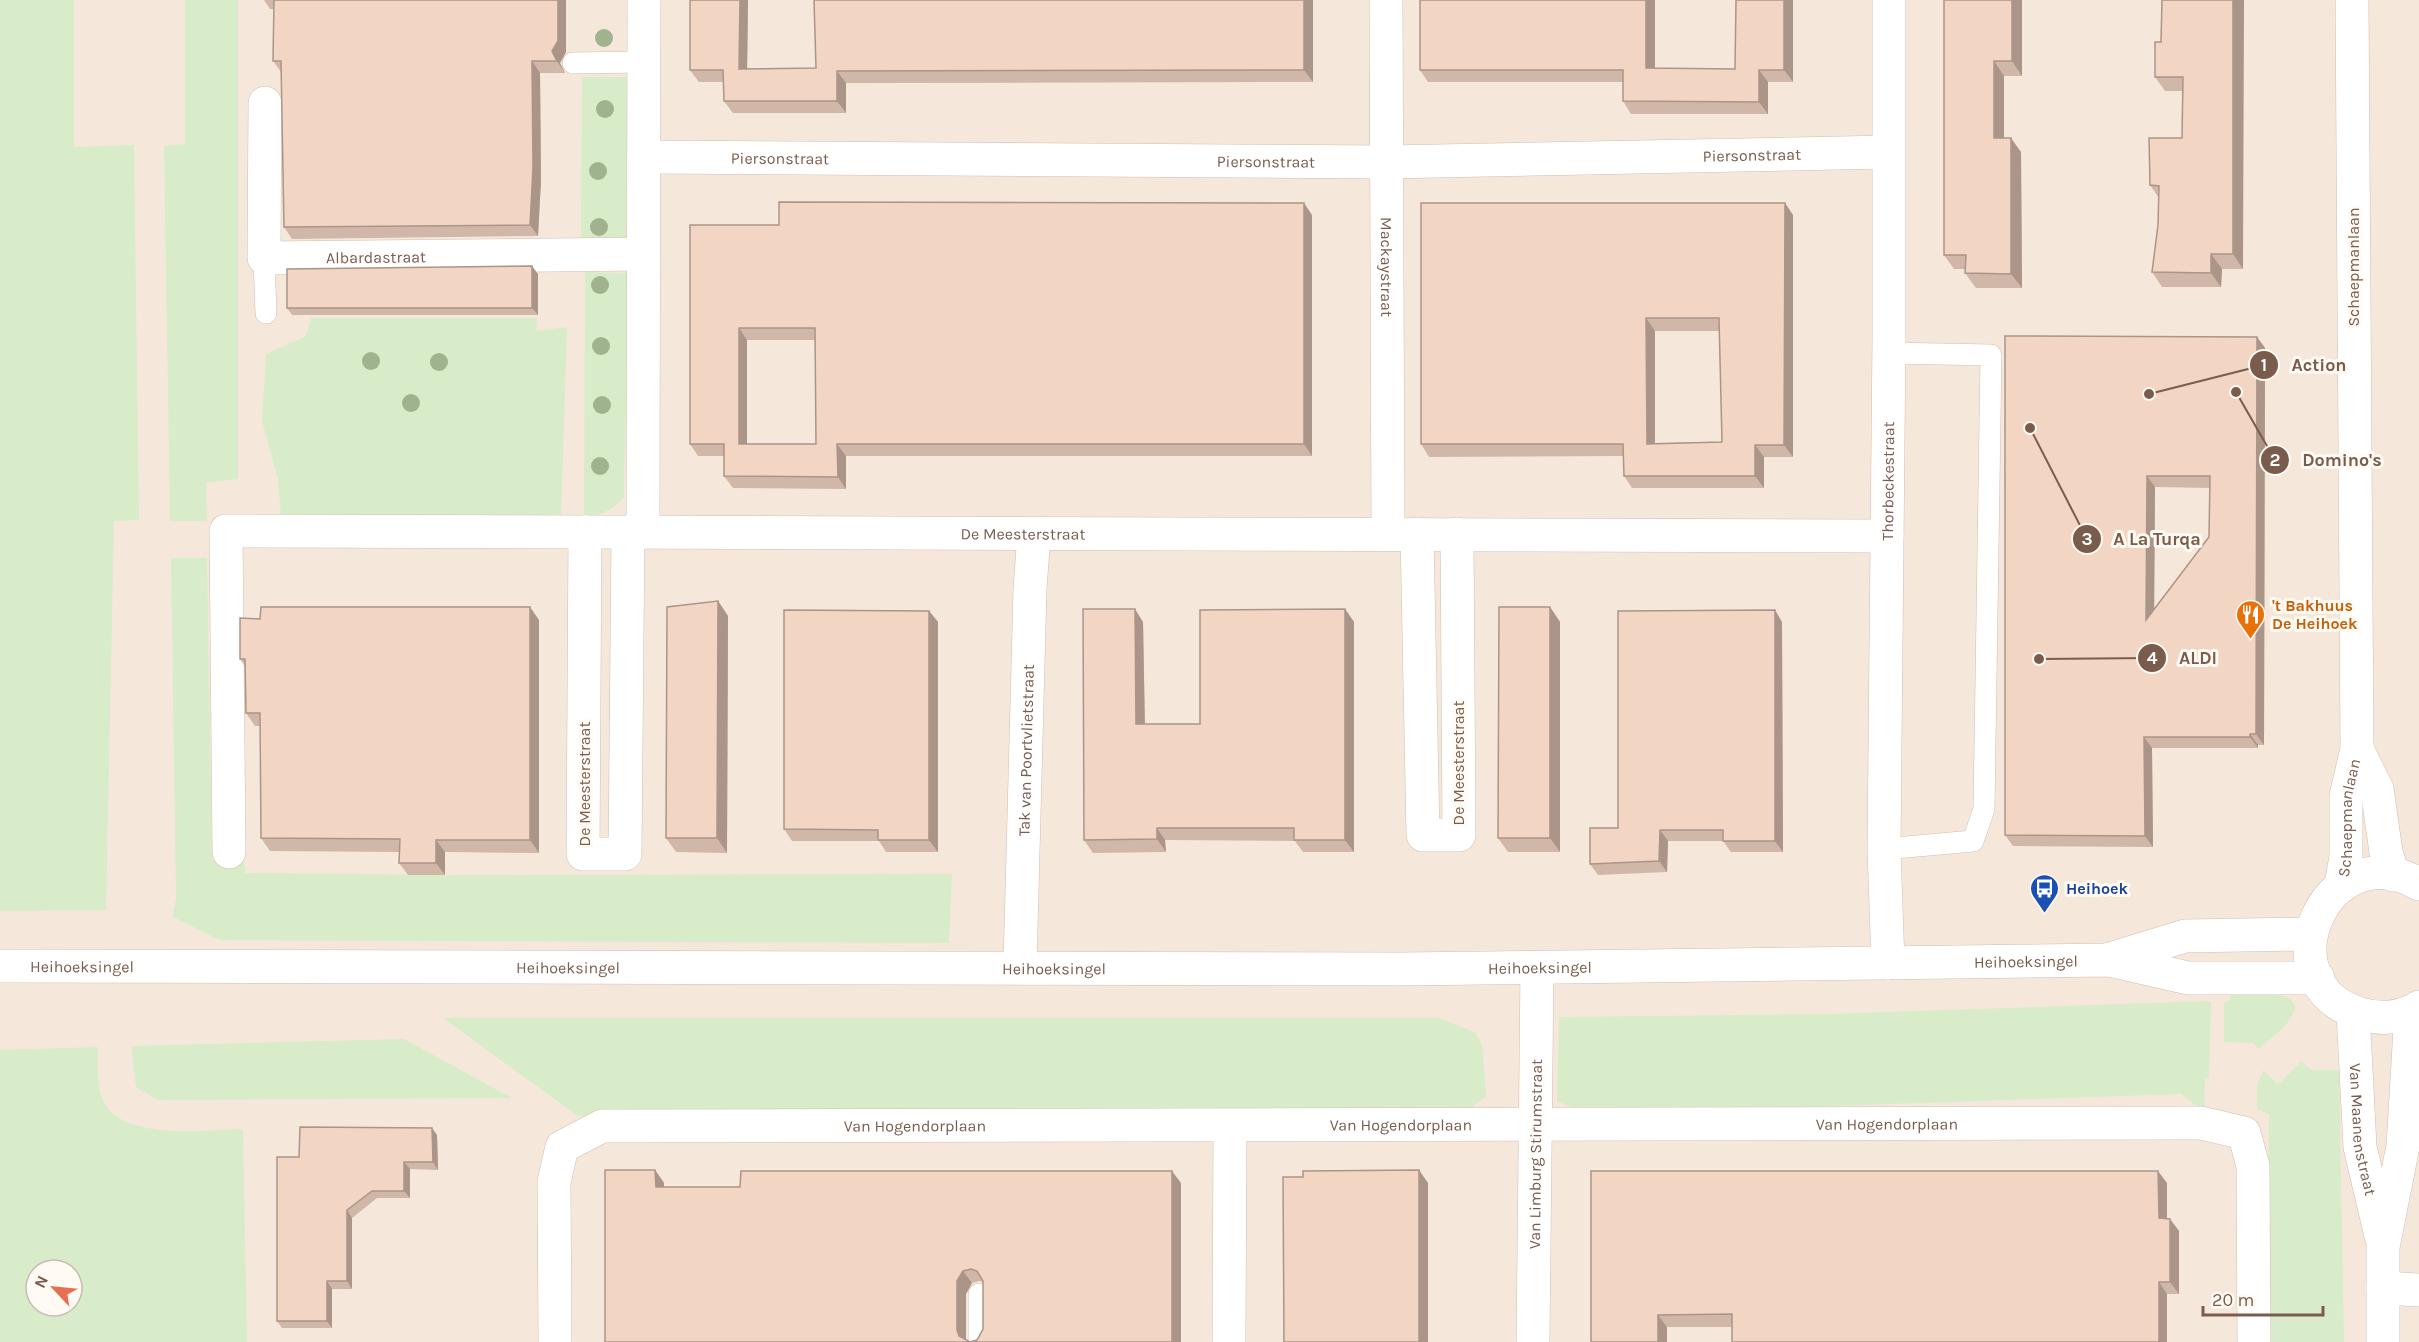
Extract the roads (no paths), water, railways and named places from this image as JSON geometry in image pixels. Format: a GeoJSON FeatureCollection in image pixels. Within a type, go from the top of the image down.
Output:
{"type":"FeatureCollection","features":[{"type":"Feature","properties":{"kind":"street"},"geometry":{"type":"LineString","coordinates":[[635,532],[643,254],[644,0]]}},
{"type":"Feature","properties":{"kind":"street","name":"Mackaystraat"},"geometry":{"type":"LineString","coordinates":[[1386,0],[1387,162],[1402,534]]}},
{"type":"Feature","properties":{"kind":"street","name":"Thorbeckestraat"},"geometry":{"type":"LineString","coordinates":[[1888,963],[1884,849],[1889,353],[1889,0]]}},
{"type":"Feature","properties":{"kind":"street","name":"Schaepmanlaan"},"geometry":{"type":"LineString","coordinates":[[2341,886],[2346,856],[2346,796],[2357,749],[2352,0]]}},
{"type":"Feature","properties":{"kind":"street"},"geometry":{"type":"LineString","coordinates":[[264,258],[265,103]]}},
{"type":"Feature","properties":{"kind":"street","name":"Piersonstraat"},"geometry":{"type":"LineString","coordinates":[[644,157],[1387,162],[1888,152]]}},
{"type":"Feature","properties":{"kind":"street","name":"Albardastraat"},"geometry":{"type":"LineString","coordinates":[[264,258],[643,254]]}},
{"type":"Feature","properties":{"kind":"street","name":"De Meesterstraat"},"geometry":{"type":"LineString","coordinates":[[229,852],[226,531],[1887,536]]}},
{"type":"Feature","properties":{"kind":"street","name":"De Meesterstraat"},"geometry":{"type":"LineString","coordinates":[[585,532],[583,854],[625,854],[635,532]]}},
{"type":"Feature","properties":{"kind":"street","name":"Tak van Poortvlietstraat"},"geometry":{"type":"LineString","coordinates":[[1020,966],[1030,589],[1034,534]]}},
{"type":"Feature","properties":{"kind":"street","name":"De Meesterstraat"},"geometry":{"type":"LineString","coordinates":[[1402,534],[1423,835],[1459,835],[1457,534]]}},
{"type":"Feature","properties":{"kind":"street","name":"Schaepmanlaan"},"geometry":{"type":"LineString","coordinates":[[2357,749],[2377,789],[2386,852],[2406,879]]}},
{"type":"Feature","properties":{"kind":"street"},"geometry":{"type":"LineString","coordinates":[[2406,879],[2358,878],[2341,886],[2327,899],[2316,915],[2310,934],[2310,957],[2318,978],[2328,994],[2353,1012],[2372,1017],[2392,1017],[2415,1010]]}},
{"type":"Feature","properties":{"kind":"street","name":"Heihoeksingel"},"geometry":{"type":"LineString","coordinates":[[2109,960],[2185,936],[2310,934]]}},
{"type":"Feature","properties":{"kind":"street","name":"Heihoeksingel"},"geometry":{"type":"LineString","coordinates":[[0,966],[1537,968],[2109,960],[2188,978],[2318,978]]}},
{"type":"Feature","properties":{"kind":"street","name":"Van Limburg Stirumstraat"},"geometry":{"type":"LineString","coordinates":[[1533,1342],[1537,968]]}},
{"type":"Feature","properties":{"kind":"street","name":"Van Maanenstraat"},"geometry":{"type":"LineString","coordinates":[[2383,1342],[2383,1247],[2403,1146],[2415,1010]]}},
{"type":"Feature","properties":{"kind":"street","name":"Van Maanenstraat"},"geometry":{"type":"LineString","coordinates":[[2353,1012],[2360,1147],[2383,1247]]}},
{"type":"Feature","properties":{"kind":"street","name":"Van Hogendorplaan"},"geometry":{"type":"LineString","coordinates":[[555,1342],[554,1182],[562,1148],[574,1139],[602,1126],[1230,1127],[2201,1123],[2244,1133],[2253,1166],[2254,1342]]}},
{"type":"Feature","properties":{"kind":"street"},"geometry":{"type":"LineString","coordinates":[[1229,1342],[1230,1127]]}},
{"type":"Feature","properties":{"kind":"street"},"geometry":{"type":"LineString","coordinates":[[2383,1288],[2419,1290]]}},
{"type":"Feature","properties":{"kind":"lane"},"geometry":{"type":"LineString","coordinates":[[573,63],[643,62]]}},
{"type":"Feature","properties":{"kind":"lane"},"geometry":{"type":"LineString","coordinates":[[264,258],[266,313]]}},
{"type":"Feature","properties":{"kind":"lane"},"geometry":{"type":"LineString","coordinates":[[1884,849],[1973,841],[1984,809],[1992,355],[1889,353]]}},
{"type":"Feature","properties":{"kind":"lane"},"geometry":{"type":"LineString","coordinates":[[979,1294],[980,1342]]}},
{"type":"Feature","properties":{"kind":"place","name":"Domino's"},"geometry":{"type":"Point","coordinates":[2236,392]}},
{"type":"Feature","properties":{"kind":"place","name":"Action"},"geometry":{"type":"Point","coordinates":[2149,394]}},
{"type":"Feature","properties":{"kind":"place","name":"A La Turqa"},"geometry":{"type":"Point","coordinates":[2030,428]}},
{"type":"Feature","properties":{"kind":"place","name":"'t Bakhuus De Heihoek"},"geometry":{"type":"Point","coordinates":[2251,640]}},
{"type":"Feature","properties":{"kind":"place","name":"ALDI"},"geometry":{"type":"Point","coordinates":[2039,659]}},
{"type":"Feature","properties":{"kind":"place","name":"Heihoek"},"geometry":{"type":"Point","coordinates":[2045,914]}}]}
